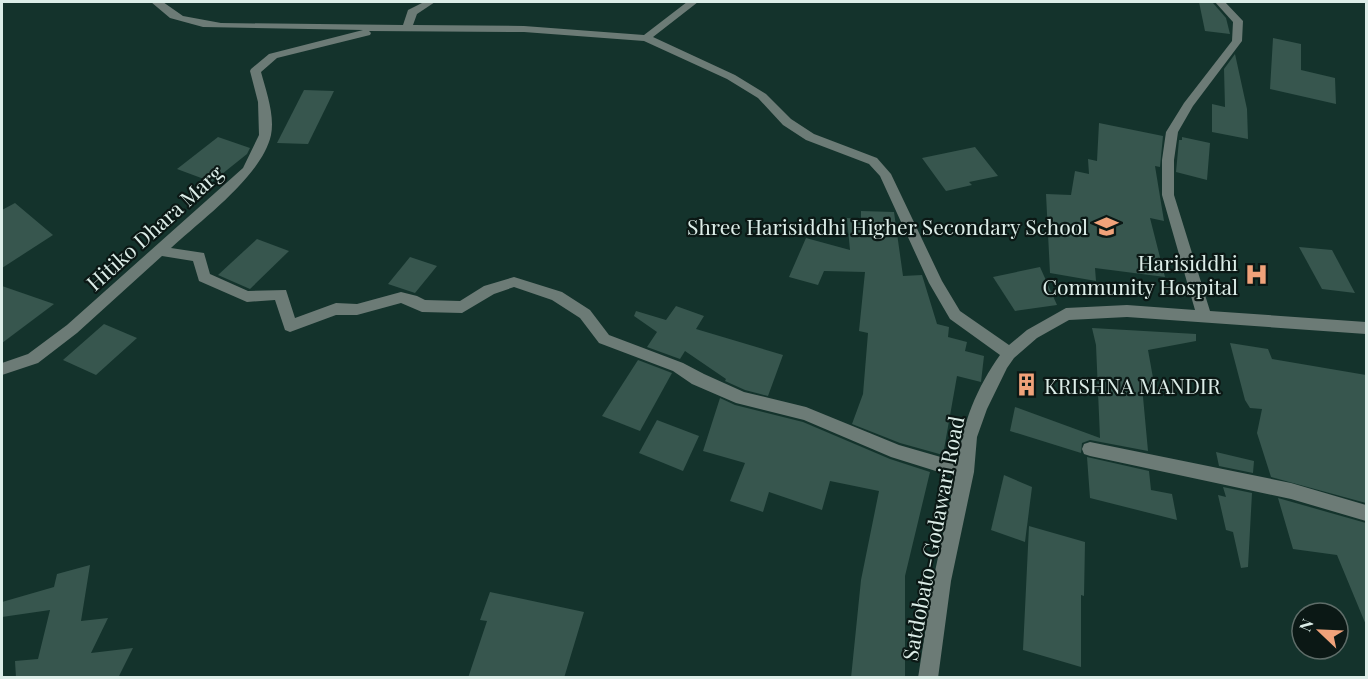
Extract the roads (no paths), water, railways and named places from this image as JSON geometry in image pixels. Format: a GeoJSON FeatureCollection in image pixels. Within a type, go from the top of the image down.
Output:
{"type":"FeatureCollection","features":[{"type":"Feature","properties":{"kind":"street"},"geometry":{"type":"LineString","coordinates":[[156,2],[163,5],[172,15],[186,22],[221,26],[524,29],[646,38],[683,53],[762,96],[787,122],[810,137],[873,161],[885,174],[936,284],[955,315],[1009,354]]}},
{"type":"Feature","properties":{"kind":"street"},"geometry":{"type":"LineString","coordinates":[[407,28],[412,12],[430,2]]}},
{"type":"Feature","properties":{"kind":"street"},"geometry":{"type":"LineString","coordinates":[[646,38],[693,2]]}},
{"type":"Feature","properties":{"kind":"street"},"geometry":{"type":"LineString","coordinates":[[1204,316],[1168,195],[1168,160],[1172,132],[1188,105],[1237,41],[1238,21],[1220,2]]}},
{"type":"Feature","properties":{"kind":"street","name":"Hitiko Dhara Marg"},"geometry":{"type":"LineString","coordinates":[[2,369],[33,359],[72,329],[248,170],[265,135],[264,102],[255,71],[273,57],[293,50],[389,28]]}},
{"type":"Feature","properties":{"kind":"street"},"geometry":{"type":"LineString","coordinates":[[161,251],[199,257],[204,277],[247,297],[281,294],[290,326],[336,309],[343,312],[352,311],[392,298],[414,299],[422,306],[462,307],[489,290],[514,282],[557,296],[585,314],[604,339],[643,352],[742,398],[806,414],[897,452],[965,472]]}},
{"type":"Feature","properties":{"kind":"street","name":"Satdobato-Godawari Road"},"geometry":{"type":"LineString","coordinates":[[927,678],[942,581],[965,472],[969,437],[979,408],[1009,354],[1032,334],[1066,314],[1127,311],[1366,328]]}},
{"type":"Feature","properties":{"kind":"street"},"geometry":{"type":"LineString","coordinates":[[1090,449],[1292,491],[1366,513]]}},
{"type":"Feature","properties":{"kind":"place","name":"Shree Harisiddhi Higher Secondary School"},"geometry":{"type":"Point","coordinates":[1106,226]}},
{"type":"Feature","properties":{"kind":"place","name":"Harisiddhi Community Hospital"},"geometry":{"type":"Point","coordinates":[1256,274]}},
{"type":"Feature","properties":{"kind":"place","name":"KRISHNA MANDIR"},"geometry":{"type":"Point","coordinates":[1026,385]}}]}
